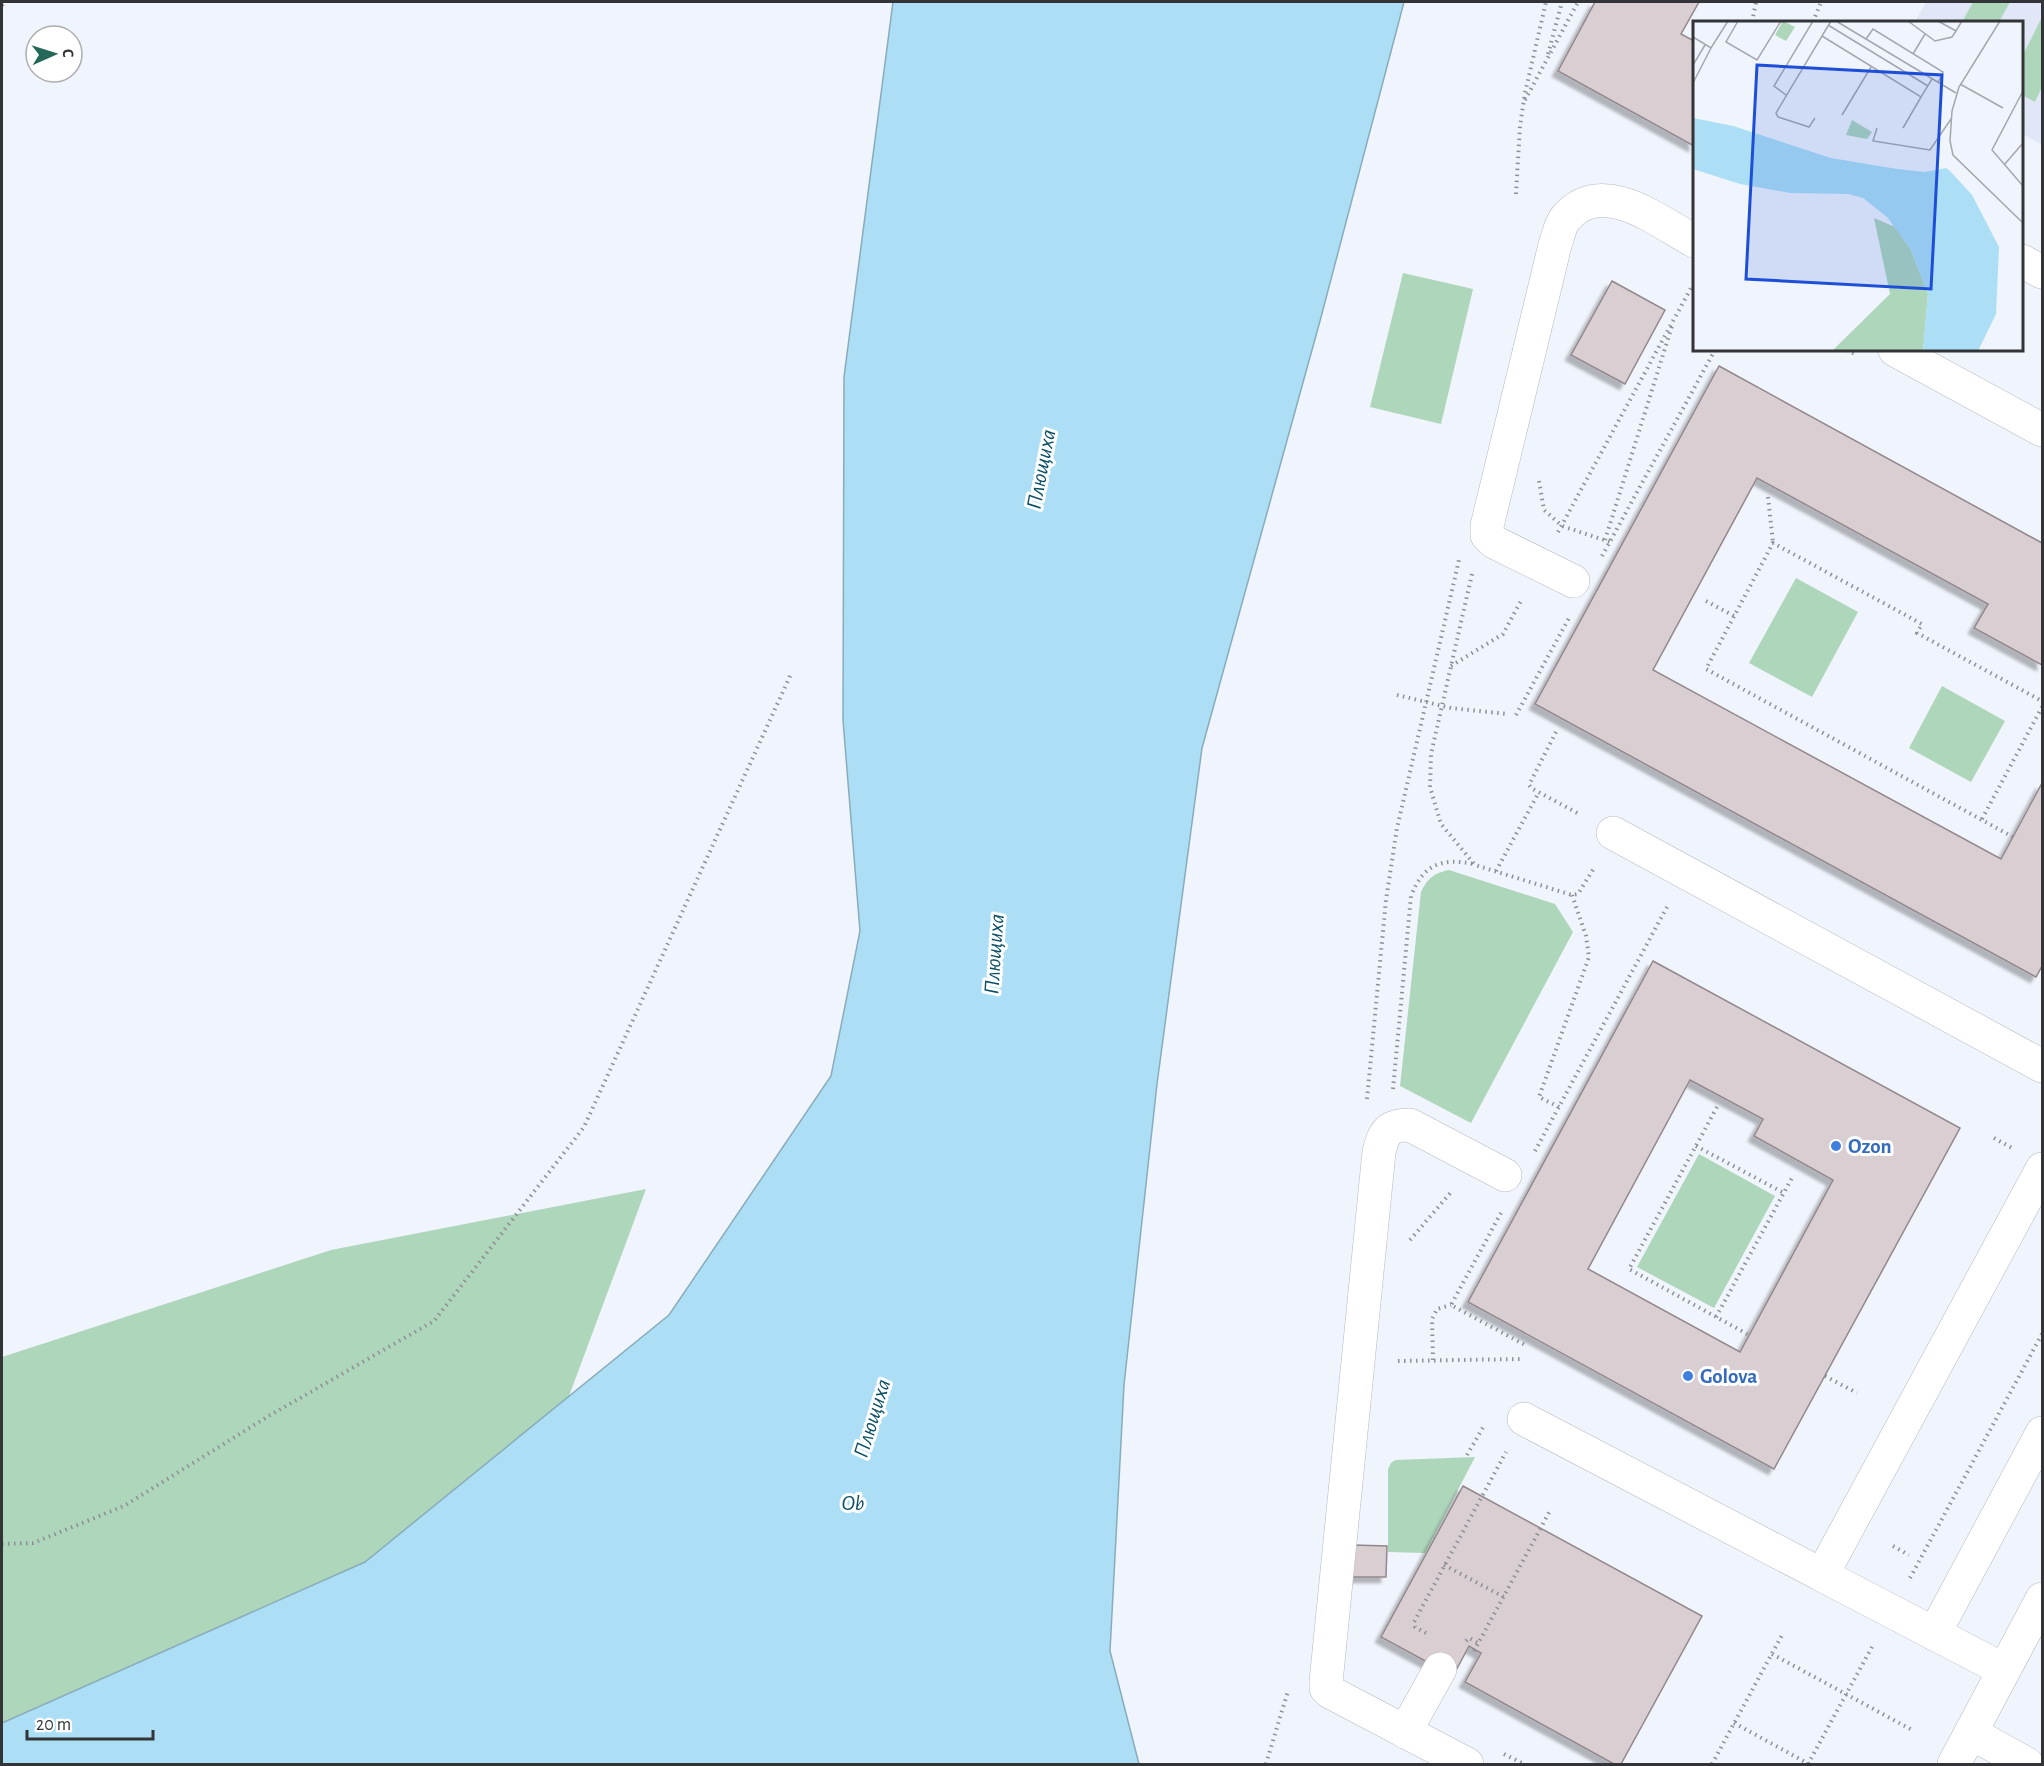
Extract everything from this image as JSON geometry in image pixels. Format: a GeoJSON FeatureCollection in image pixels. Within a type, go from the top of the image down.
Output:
{"type":"FeatureCollection","features":[{"type":"Feature","properties":{"kind":"street"},"geometry":{"type":"LineString","coordinates":[[1586,572],[1540,565],[1494,542],[1487,535],[1487,526],[1563,220],[1582,204],[1605,200],[1626,204],[1693,240]]}},
{"type":"Feature","properties":{"kind":"street"},"geometry":{"type":"LineString","coordinates":[[2023,262],[2043,272]]}},
{"type":"Feature","properties":{"kind":"street"},"geometry":{"type":"LineString","coordinates":[[1897,351],[2043,430]]}},
{"type":"Feature","properties":{"kind":"street"},"geometry":{"type":"LineString","coordinates":[[1613,833],[2043,1066]]}},
{"type":"Feature","properties":{"kind":"street"},"geometry":{"type":"LineString","coordinates":[[1378,1119],[1410,1125],[1473,1158],[1518,1167]]}},
{"type":"Feature","properties":{"kind":"street"},"geometry":{"type":"LineString","coordinates":[[1378,1119],[1383,1137],[1379,1152],[1326,1689],[1467,1764]]}},
{"type":"Feature","properties":{"kind":"street"},"geometry":{"type":"LineString","coordinates":[[1822,1575],[2043,1169]]}},
{"type":"Feature","properties":{"kind":"street"},"geometry":{"type":"LineString","coordinates":[[1524,1419],[2004,1670]]}},
{"type":"Feature","properties":{"kind":"street"},"geometry":{"type":"LineString","coordinates":[[1934,1634],[2043,1433]]}},
{"type":"Feature","properties":{"kind":"street"},"geometry":{"type":"LineString","coordinates":[[1954,1764],[2043,1599]]}},
{"type":"Feature","properties":{"kind":"street"},"geometry":{"type":"LineString","coordinates":[[1406,1732],[1451,1659]]}},
{"type":"Feature","properties":{"kind":"street"},"geometry":{"type":"LineString","coordinates":[[1971,1733],[2027,1764]]}},
{"type":"Feature","properties":{"kind":"path"},"geometry":{"type":"LineString","coordinates":[[2,5],[6,2]]}},
{"type":"Feature","properties":{"kind":"path"},"geometry":{"type":"LineString","coordinates":[[1516,194],[1523,103],[1546,2]]}},
{"type":"Feature","properties":{"kind":"path"},"geometry":{"type":"LineString","coordinates":[[1546,60],[1562,2]]}},
{"type":"Feature","properties":{"kind":"path"},"geometry":{"type":"LineString","coordinates":[[1523,103],[1578,2]]}},
{"type":"Feature","properties":{"kind":"path"},"geometry":{"type":"LineString","coordinates":[[1752,21],[1756,2]]}},
{"type":"Feature","properties":{"kind":"path"},"geometry":{"type":"LineString","coordinates":[[1813,21],[1821,2]]}},
{"type":"Feature","properties":{"kind":"path"},"geometry":{"type":"LineString","coordinates":[[1451,666],[1503,634],[1690,288]]}},
{"type":"Feature","properties":{"kind":"path"},"geometry":{"type":"LineString","coordinates":[[1607,541],[1675,317]]}},
{"type":"Feature","properties":{"kind":"path"},"geometry":{"type":"LineString","coordinates":[[1586,572],[1607,541],[1713,351]]}},
{"type":"Feature","properties":{"kind":"path"},"geometry":{"type":"LineString","coordinates":[[1768,497],[1773,543],[1706,669],[2013,837]]}},
{"type":"Feature","properties":{"kind":"path"},"geometry":{"type":"LineString","coordinates":[[1562,526],[1607,541]]}},
{"type":"Feature","properties":{"kind":"path"},"geometry":{"type":"LineString","coordinates":[[1475,864],[1441,824],[1430,787],[1431,754],[1471,575],[1487,535]]}},
{"type":"Feature","properties":{"kind":"path"},"geometry":{"type":"LineString","coordinates":[[1773,543],[1922,624],[1917,633],[2043,701]]}},
{"type":"Feature","properties":{"kind":"path"},"geometry":{"type":"LineString","coordinates":[[1378,1119],[1387,890],[1397,828],[1460,553]]}},
{"type":"Feature","properties":{"kind":"path"},"geometry":{"type":"LineString","coordinates":[[1706,601],[1734,616]]}},
{"type":"Feature","properties":{"kind":"path"},"geometry":{"type":"LineString","coordinates":[[1516,716],[1571,614]]}},
{"type":"Feature","properties":{"kind":"path"},"geometry":{"type":"LineString","coordinates":[[2,1544],[33,1543],[124,1506],[267,1417],[434,1321],[584,1127],[791,674]]}},
{"type":"Feature","properties":{"kind":"path"},"geometry":{"type":"LineString","coordinates":[[1397,695],[1442,706],[1507,714]]}},
{"type":"Feature","properties":{"kind":"path"},"geometry":{"type":"LineString","coordinates":[[1982,819],[2043,707]]}},
{"type":"Feature","properties":{"kind":"path"},"geometry":{"type":"LineString","coordinates":[[1378,1119],[1412,896],[1417,881],[1428,869],[1442,862],[1457,861],[1475,864],[1572,895],[1578,894],[1613,833],[1532,788],[1530,781],[1556,732]]}},
{"type":"Feature","properties":{"kind":"path"},"geometry":{"type":"LineString","coordinates":[[1496,871],[1539,792]]}},
{"type":"Feature","properties":{"kind":"path"},"geometry":{"type":"LineString","coordinates":[[1518,1167],[1559,1107],[1686,872]]}},
{"type":"Feature","properties":{"kind":"path"},"geometry":{"type":"LineString","coordinates":[[1559,1107],[1539,1096],[1589,957],[1586,936],[1572,895]]}},
{"type":"Feature","properties":{"kind":"path"},"geometry":{"type":"LineString","coordinates":[[1717,1107],[1629,1269],[1749,1335]]}},
{"type":"Feature","properties":{"kind":"path"},"geometry":{"type":"LineString","coordinates":[[1696,1146],[1784,1193]]}},
{"type":"Feature","properties":{"kind":"path"},"geometry":{"type":"LineString","coordinates":[[1367,1277],[1408,1242],[1447,1199],[1473,1158]]}},
{"type":"Feature","properties":{"kind":"path"},"geometry":{"type":"LineString","coordinates":[[1716,1317],[1793,1176]]}},
{"type":"Feature","properties":{"kind":"path"},"geometry":{"type":"LineString","coordinates":[[1451,1305],[1502,1211]]}},
{"type":"Feature","properties":{"kind":"path"},"geometry":{"type":"LineString","coordinates":[[1433,1360],[1432,1319],[1437,1309],[1451,1305],[1527,1346]]}},
{"type":"Feature","properties":{"kind":"path"},"geometry":{"type":"LineString","coordinates":[[1734,1723],[1808,1764],[2043,1334]]}},
{"type":"Feature","properties":{"kind":"path"},"geometry":{"type":"LineString","coordinates":[[1395,1361],[1520,1359]]}},
{"type":"Feature","properties":{"kind":"path"},"geometry":{"type":"LineString","coordinates":[[1825,1376],[1857,1393]]}},
{"type":"Feature","properties":{"kind":"path"},"geometry":{"type":"LineString","coordinates":[[1467,1455],[1488,1418]]}},
{"type":"Feature","properties":{"kind":"path"},"geometry":{"type":"LineString","coordinates":[[1432,1636],[1413,1625],[1482,1496]]}},
{"type":"Feature","properties":{"kind":"path"},"geometry":{"type":"LineString","coordinates":[[1475,1649],[1551,1509]]}},
{"type":"Feature","properties":{"kind":"path"},"geometry":{"type":"LineString","coordinates":[[1893,1546],[1909,1555]]}},
{"type":"Feature","properties":{"kind":"path"},"geometry":{"type":"LineString","coordinates":[[1444,1565],[1504,1597]]}},
{"type":"Feature","properties":{"kind":"path"},"geometry":{"type":"LineString","coordinates":[[1712,1764],[1782,1635]]}},
{"type":"Feature","properties":{"kind":"path"},"geometry":{"type":"LineString","coordinates":[[1451,1659],[1468,1638],[1478,1643]]}},
{"type":"Feature","properties":{"kind":"path"},"geometry":{"type":"LineString","coordinates":[[1772,1654],[1914,1731]]}},
{"type":"Feature","properties":{"kind":"path"},"geometry":{"type":"LineString","coordinates":[[1266,1764],[1283,1702],[1292,1681]]}},
{"type":"Feature","properties":{"kind":"path"},"geometry":{"type":"LineString","coordinates":[[1503,1753],[1524,1764]]}},
{"type":"Feature","properties":{"kind":"shaded area"},"geometry":{"type":"Polygon","coordinates":[[[1926,2],[2042,2],[2042,145],[2023,135],[2023,21],[1916,21],[1926,2]]]}},
{"type":"Feature","properties":{"kind":"green space"},"geometry":{"type":"Polygon","coordinates":[[[1973,2],[2010,2],[2000,21],[1963,21],[1973,2]]]}},
{"type":"Feature","properties":{"kind":"green space"},"geometry":{"type":"Polygon","coordinates":[[[2042,17],[2042,87],[2035,102],[2023,96],[2023,55],[2042,17]]]}},
{"type":"Feature","properties":{"kind":"green space"},"geometry":{"type":"Polygon","coordinates":[[[1403,273],[1473,289],[1441,424],[1370,407],[1403,273]]]}},
{"type":"Feature","properties":{"kind":"green space"},"geometry":{"type":"Polygon","coordinates":[[[1796,578],[1858,612],[1812,697],[1749,663],[1796,578]]]}},
{"type":"Feature","properties":{"kind":"green space"},"geometry":{"type":"Polygon","coordinates":[[[1942,686],[2005,721],[1971,782],[1909,748],[1942,686]]]}},
{"type":"Feature","properties":{"kind":"green space"},"geometry":{"type":"Polygon","coordinates":[[[1449,870],[1555,904],[1573,932],[1471,1123],[1400,1086],[1421,892],[1432,877],[1449,870]]]}},
{"type":"Feature","properties":{"kind":"green space"},"geometry":{"type":"Polygon","coordinates":[[[1699,1154],[1775,1196],[1714,1308],[1637,1267],[1699,1154]]]}},
{"type":"Feature","properties":{"kind":"green space"},"geometry":{"type":"Polygon","coordinates":[[[646,1189],[569,1396],[365,1562],[2,1723],[2,1357],[331,1250],[646,1189]]]}},
{"type":"Feature","properties":{"kind":"green space"},"geometry":{"type":"Polygon","coordinates":[[[1475,1457],[1425,1553],[1388,1552],[1388,1469],[1391,1463],[1395,1460],[1475,1457]]]}},
{"type":"Feature","properties":{"kind":"water","name":"Ob"},"geometry":{"type":"Polygon","coordinates":[[[893,2],[1404,2],[1320,321],[1202,748],[1157,1084],[1124,1385],[1110,1651],[1139,1764],[2,1764],[2,1723],[365,1562],[669,1315],[831,1076],[860,931],[843,720],[844,377],[893,2]]]}},
{"type":"Feature","properties":{"kind":"building"},"geometry":{"type":"Polygon","coordinates":[[[1595,2],[1699,2],[1681,34],[1693,40],[1693,145],[1558,71],[1595,2]]]}},
{"type":"Feature","properties":{"kind":"building"},"geometry":{"type":"Polygon","coordinates":[[[1612,281],[1665,310],[1625,384],[1571,355],[1612,281]]]}},
{"type":"Feature","properties":{"kind":"building"},"geometry":{"type":"Polygon","coordinates":[[[1719,366],[2042,543],[2042,665],[1974,628],[1988,604],[1757,478],[1653,670],[2001,859],[2042,783],[2042,966],[2036,977],[1535,704],[1719,366]]]}},
{"type":"Feature","properties":{"kind":"building"},"geometry":{"type":"Polygon","coordinates":[[[1653,961],[1960,1128],[1774,1469],[1468,1302],[1653,961]],[[1690,1080],[1588,1269],[1740,1352],[1833,1180],[1754,1136],[1763,1119],[1690,1080]]]}},
{"type":"Feature","properties":{"kind":"building"},"geometry":{"type":"Polygon","coordinates":[[[1463,1486],[1702,1616],[1621,1764],[1614,1764],[1465,1682],[1481,1653],[1469,1646],[1453,1676],[1381,1637],[1463,1486]]]}},
{"type":"Feature","properties":{"kind":"building"},"geometry":{"type":"Polygon","coordinates":[[[1353,1545],[1387,1546],[1386,1577],[1352,1577],[1353,1545]]]}},
{"type":"Feature","properties":{"kind":"place","name":"Ozon"},"geometry":{"type":"Point","coordinates":[1836,1146]}},
{"type":"Feature","properties":{"kind":"place","name":"Golova"},"geometry":{"type":"Point","coordinates":[1688,1376]}},
{"type":"Feature","properties":{"kind":"water label","name":"Плющиха"},"geometry":{"type":"Point","coordinates":[1040,469]}},
{"type":"Feature","properties":{"kind":"water label","name":"Плющиха"},"geometry":{"type":"Point","coordinates":[993,954]}},
{"type":"Feature","properties":{"kind":"water label","name":"Плющиха"},"geometry":{"type":"Point","coordinates":[871,1418]}}]}
